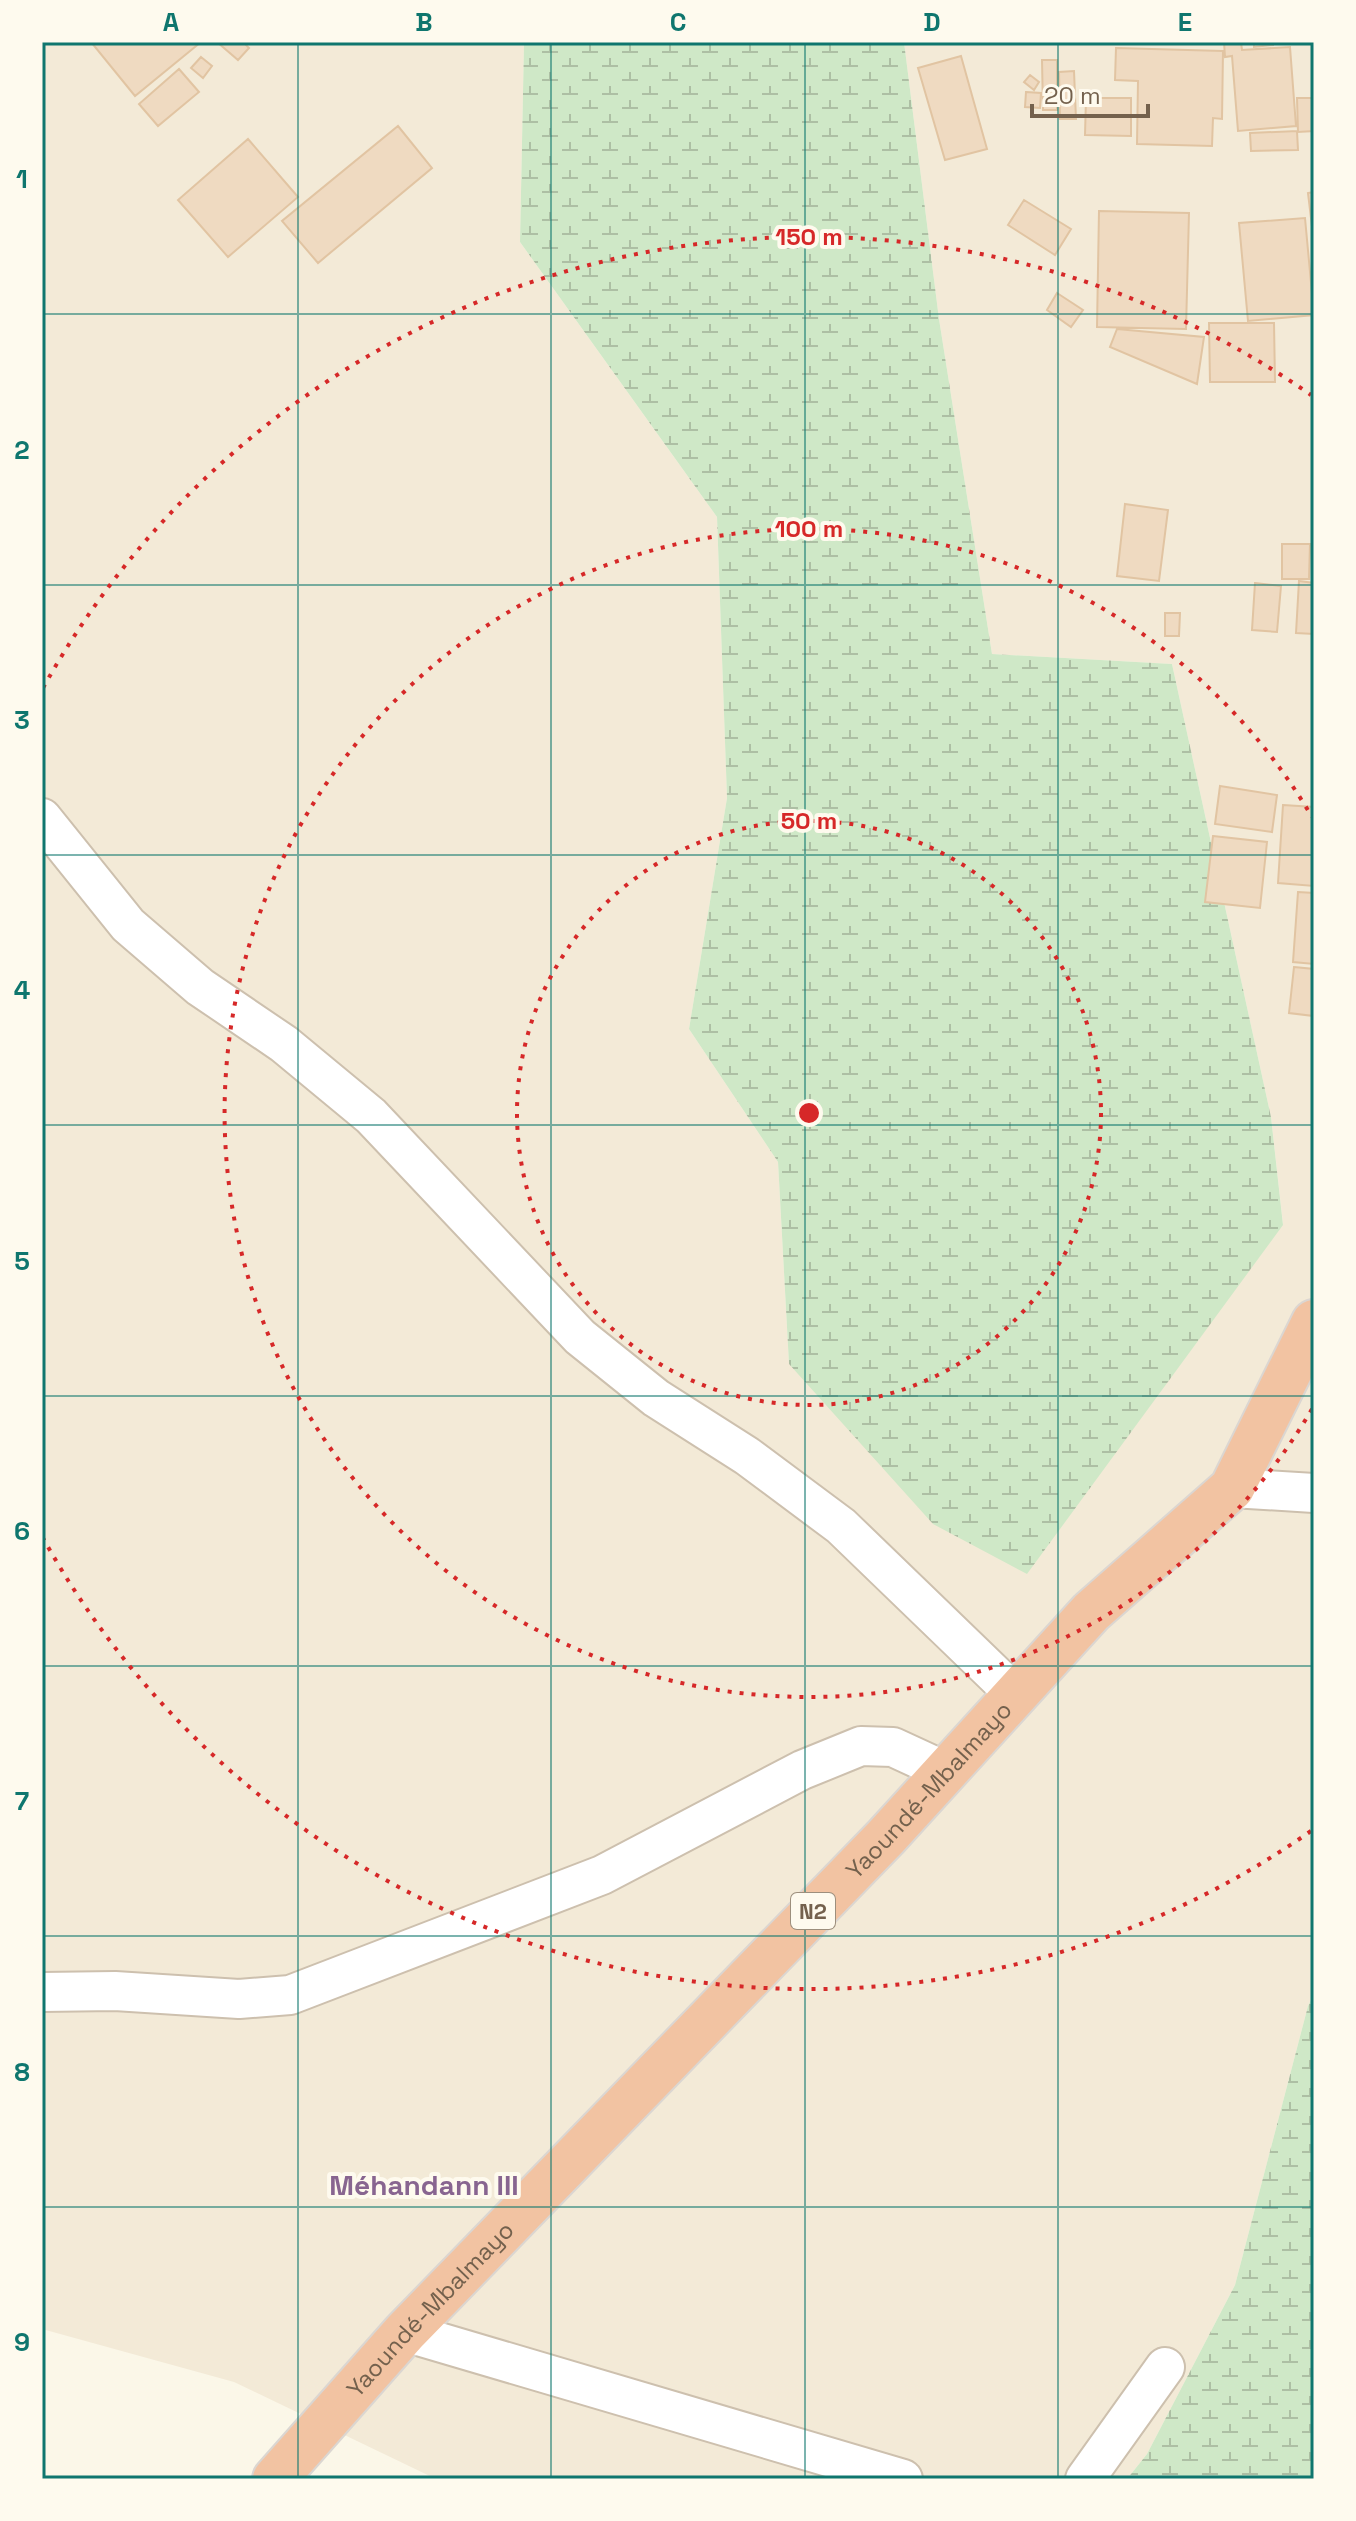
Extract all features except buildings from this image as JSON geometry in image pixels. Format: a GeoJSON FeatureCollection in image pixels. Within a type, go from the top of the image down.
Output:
{"type":"FeatureCollection","features":[{"type":"Feature","properties":{"kind":"highway","name":"Yaoundé-Mbalmayo"},"geometry":{"type":"LineString","coordinates":[[275,2479],[405,2332],[886,1837],[1091,1612],[1232,1488],[1314,1322]]}},
{"type":"Feature","properties":{"kind":"street"},"geometry":{"type":"LineString","coordinates":[[42,818],[128,925],[200,987],[284,1044],[371,1116],[580,1337],[656,1398],[747,1456],[841,1526],[1015,1694]]}},
{"type":"Feature","properties":{"kind":"street"},"geometry":{"type":"LineString","coordinates":[[1232,1488],[1314,1493]]}},
{"type":"Feature","properties":{"kind":"street"},"geometry":{"type":"LineString","coordinates":[[42,1992],[115,1991],[239,1999],[290,1995],[602,1875],[802,1770],[861,1746],[893,1747],[945,1771]]}},
{"type":"Feature","properties":{"kind":"street"},"geometry":{"type":"LineString","coordinates":[[405,2332],[903,2479]]}},
{"type":"Feature","properties":{"kind":"street"},"geometry":{"type":"LineString","coordinates":[[1085,2479],[1165,2367]]}},
{"type":"Feature","properties":{"kind":"shaded area"},"geometry":{"type":"Polygon","coordinates":[[[42,42],[524,42],[520,242],[717,517],[727,798],[689,1029],[778,1162],[789,1364],[1027,1573],[1283,1224],[1271,1117],[1172,664],[992,654],[939,319],[904,42],[1314,42],[1314,1994],[1308,2006],[1235,2285],[1147,2454],[1127,2479],[436,2479],[234,2382],[42,2329],[42,42]]]}},
{"type":"Feature","properties":{"kind":"green space"},"geometry":{"type":"Polygon","coordinates":[[[524,42],[904,42],[939,319],[992,654],[1172,664],[1271,1117],[1283,1225],[1027,1574],[933,1524],[789,1364],[778,1162],[689,1029],[727,798],[717,517],[520,242],[524,42]]]}},
{"type":"Feature","properties":{"kind":"green space"},"geometry":{"type":"Polygon","coordinates":[[[1314,1994],[1314,2479],[1127,2479],[1147,2454],[1235,2285],[1308,2006],[1314,1994]]]}},
{"type":"Feature","properties":{"kind":"district","name":"Méhandann III"},"geometry":{"type":"Point","coordinates":[424,2185]}}]}
